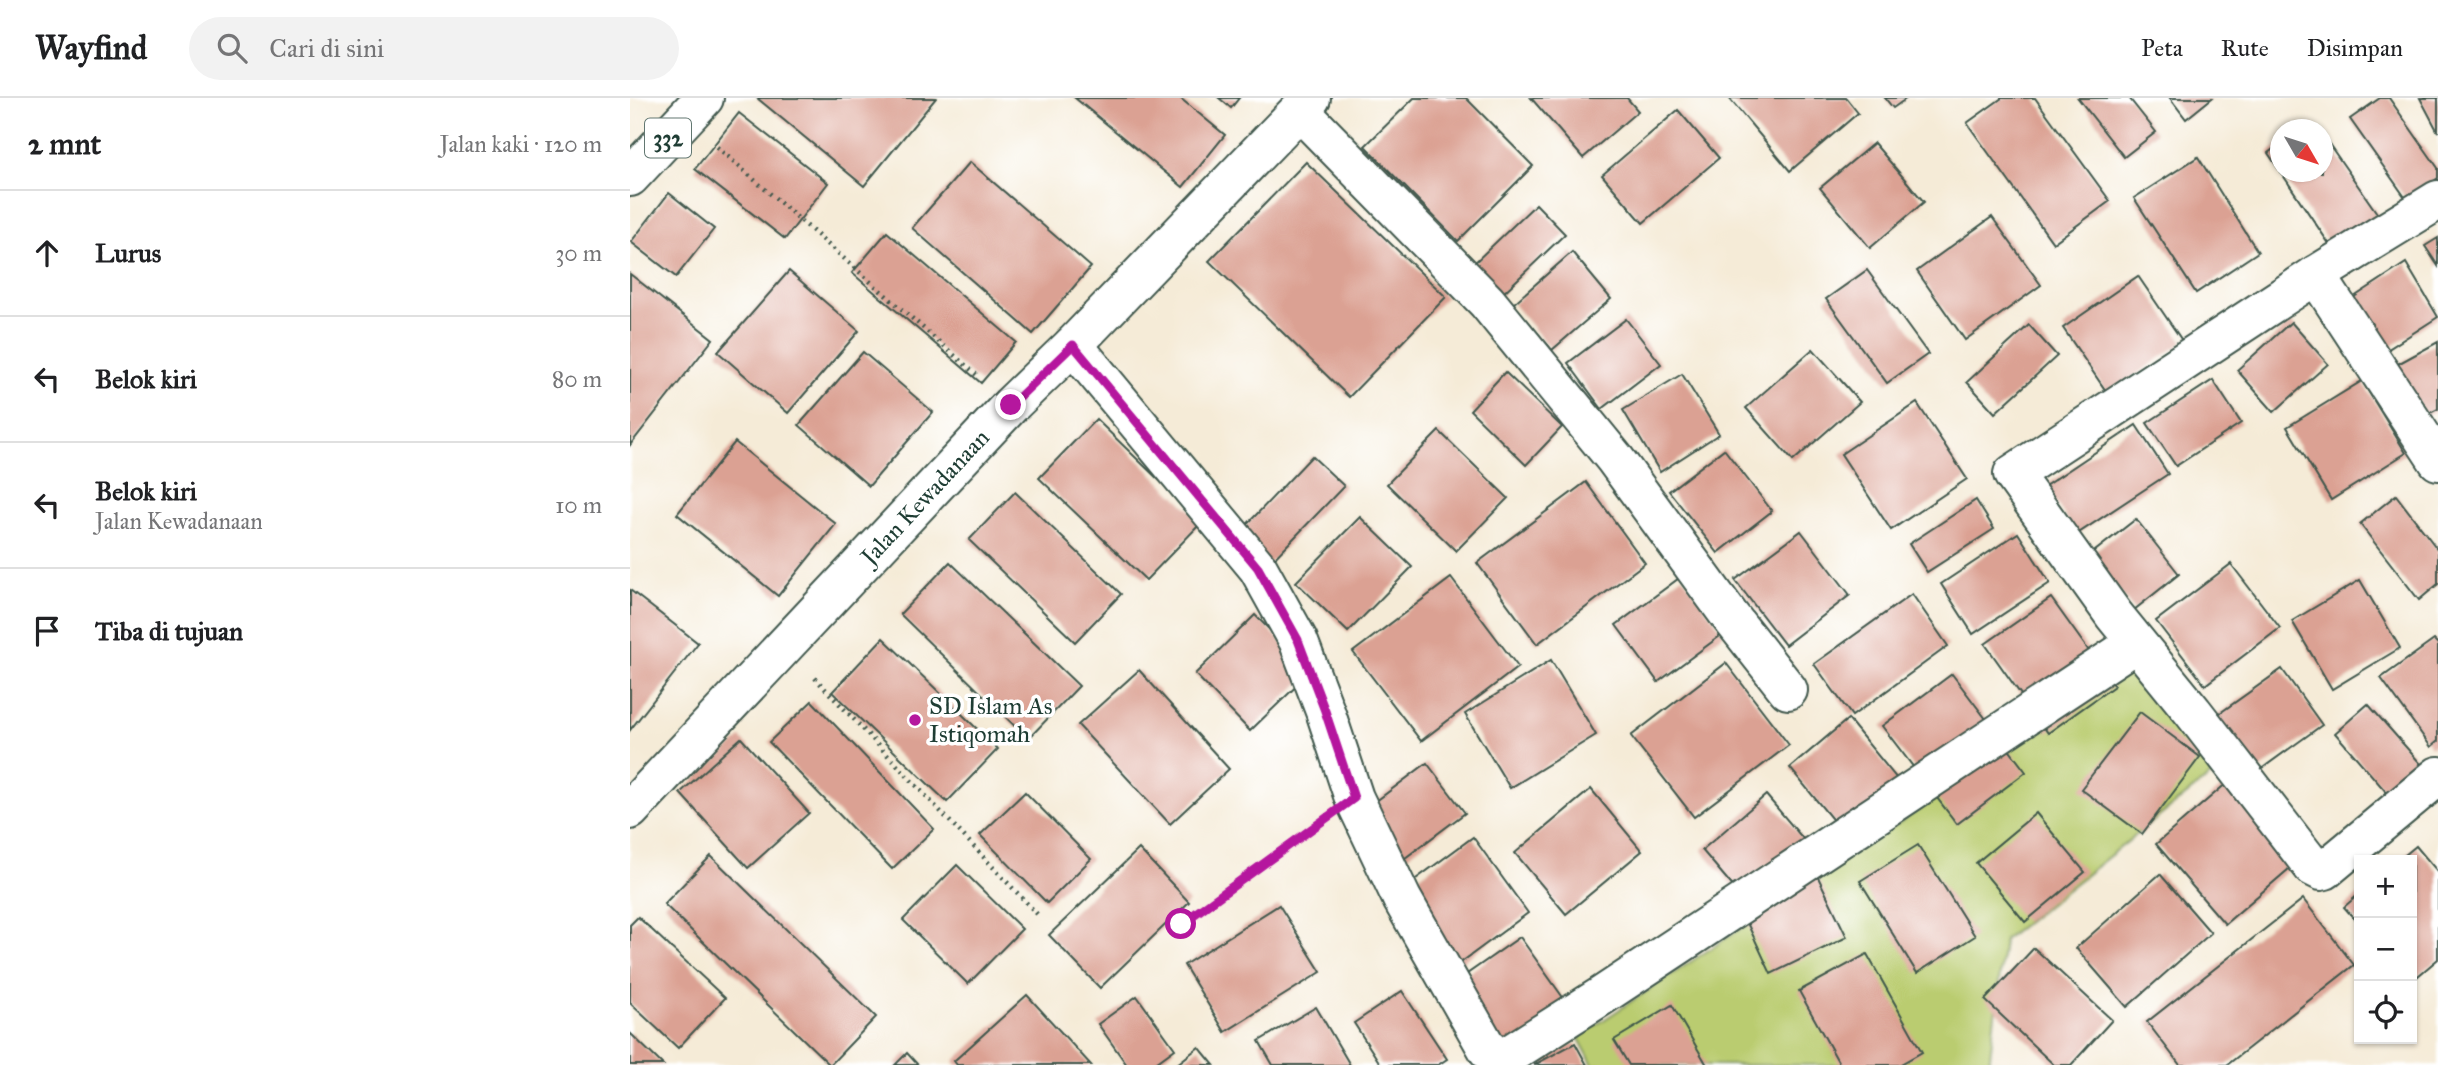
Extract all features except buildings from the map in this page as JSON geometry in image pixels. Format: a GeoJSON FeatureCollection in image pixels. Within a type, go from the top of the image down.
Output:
{"type":"FeatureCollection","features":[{"type":"Feature","properties":{"kind":"street","name":"Jalan Kewadanaan"},"geometry":{"type":"LineString","coordinates":[[630,810],[1011,405],[1073,345],[1306,104]]}},
{"type":"Feature","properties":{"kind":"street"},"geometry":{"type":"LineString","coordinates":[[1306,104],[1487,302],[1615,459],[1728,615],[1788,690]]}},
{"type":"Feature","properties":{"kind":"street","name":"332"},"geometry":{"type":"LineString","coordinates":[[630,177],[695,109]]}},
{"type":"Feature","properties":{"kind":"street"},"geometry":{"type":"LineString","coordinates":[[2431,795],[2325,870],[2313,867],[2136,643],[2013,474],[2316,275],[2438,200]]}},
{"type":"Feature","properties":{"kind":"street"},"geometry":{"type":"LineString","coordinates":[[2316,275],[2438,461]]}},
{"type":"Feature","properties":{"kind":"street"},"geometry":{"type":"LineString","coordinates":[[1073,345],[1258,568],[1298,640],[1354,798],[1402,899],[1495,1058],[1507,1056],[1600,998],[2136,643]]}},
{"type":"Feature","properties":{"kind":"path"},"geometry":{"type":"LineString","coordinates":[[695,109],[1011,405]]}},
{"type":"Feature","properties":{"kind":"path"},"geometry":{"type":"LineString","coordinates":[[785,647],[1039,916]]}},
{"type":"Feature","properties":{"kind":"path"},"geometry":{"type":"LineString","coordinates":[[1181,924],[1354,798]]}},
{"type":"Feature","properties":{"kind":"green space"},"geometry":{"type":"Polygon","coordinates":[[[2136,665],[2214,773],[2004,940],[1989,1065],[1593,1065],[1578,1037],[2136,665]]]}},
{"type":"Feature","properties":{"kind":"place","name":"SD Islam As Istiqomah"},"geometry":{"type":"Point","coordinates":[915,720]}},
{"type":"Feature","properties":{"kind":"route"},"geometry":{"type":"LineString","coordinates":[[1011,405],[1073,345],[1258,568],[1298,640],[1354,798],[1181,924]]}}]}
